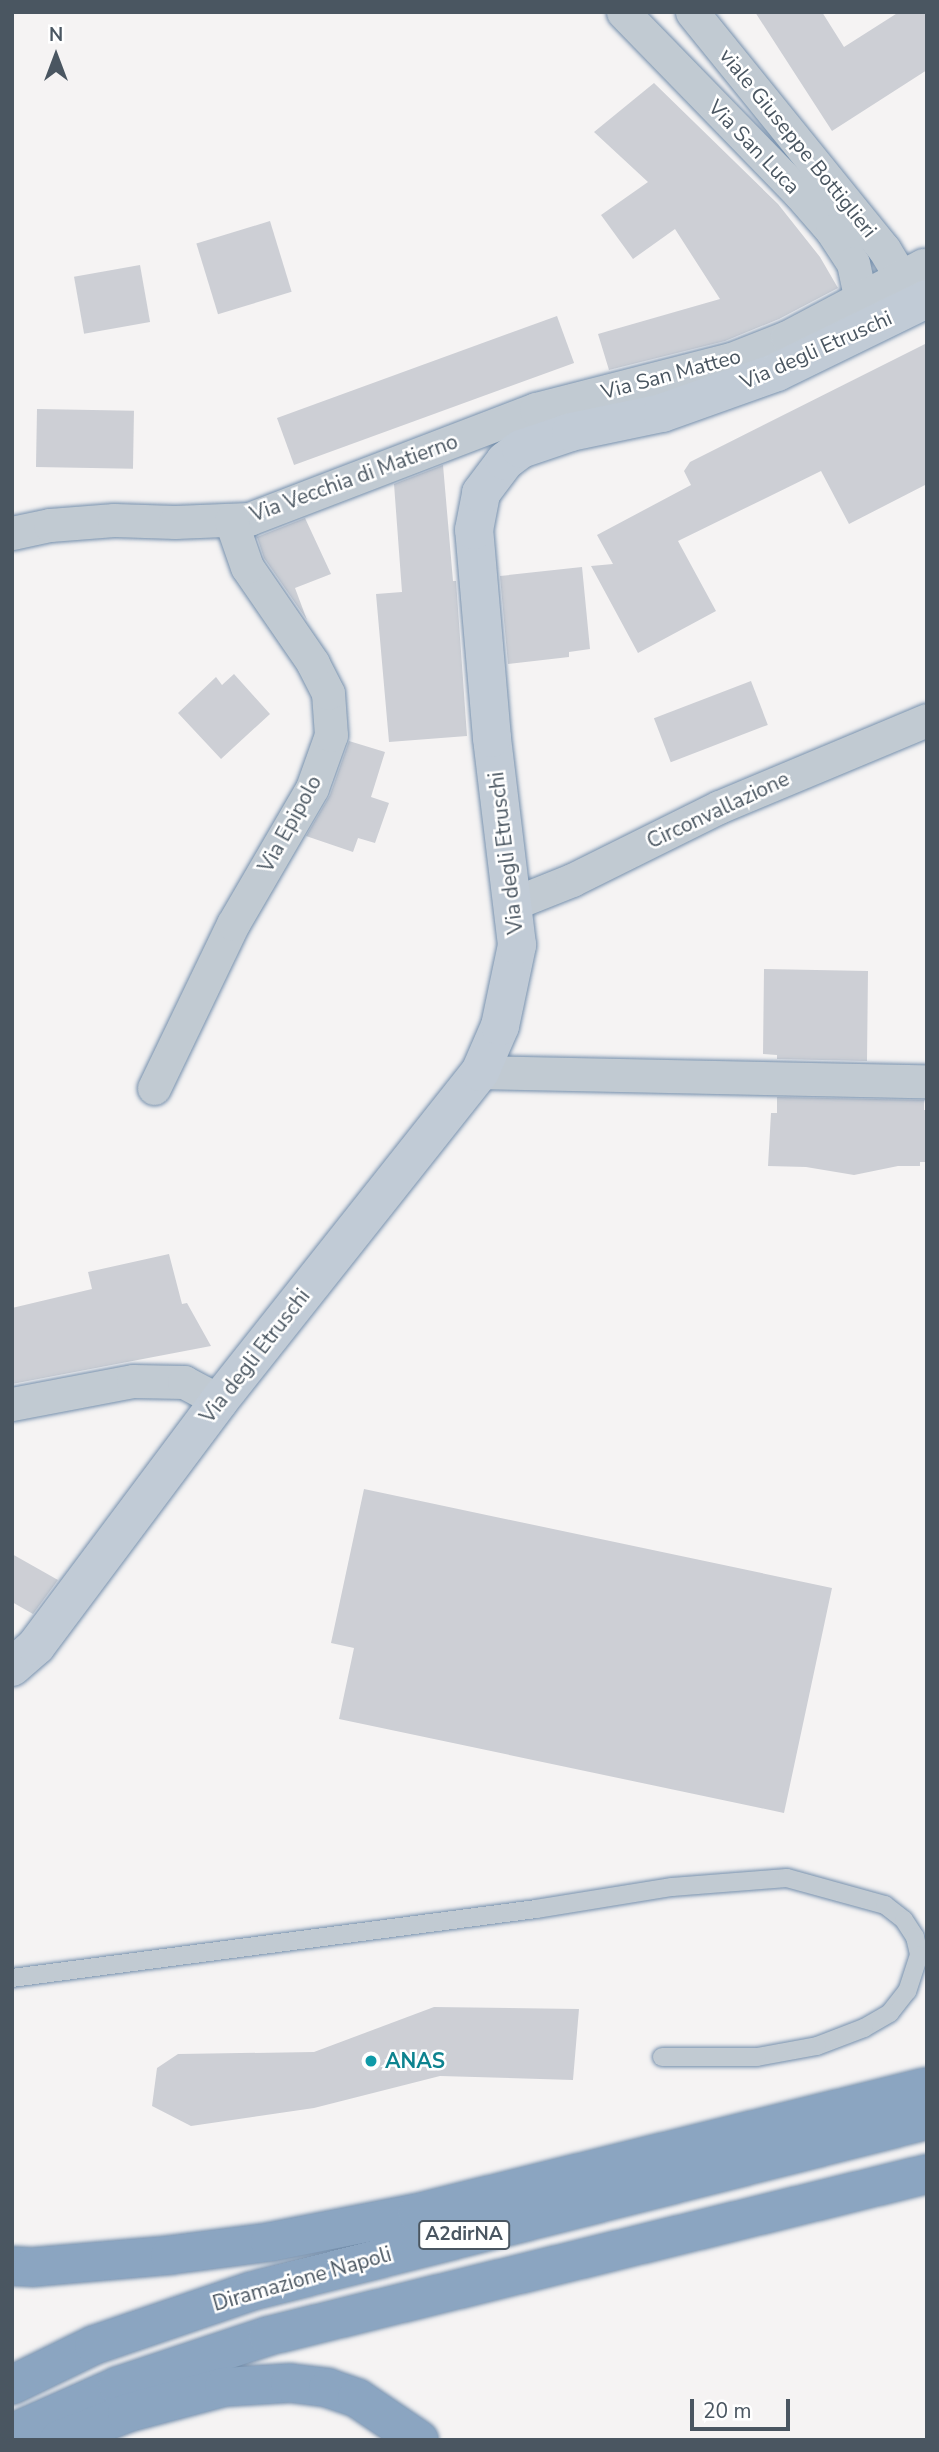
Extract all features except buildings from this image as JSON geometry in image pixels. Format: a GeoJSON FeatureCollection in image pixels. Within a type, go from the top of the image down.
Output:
{"type":"FeatureCollection","features":[{"type":"Feature","properties":{"kind":"highway"},"geometry":{"type":"LineString","coordinates":[[12,2266],[34,2267],[170,2255],[270,2242],[363,2224],[927,2087]]}},
{"type":"Feature","properties":{"kind":"highway","name":"Diramazione Napoli"},"geometry":{"type":"LineString","coordinates":[[12,2385],[94,2345],[252,2291],[927,2120]]}},
{"type":"Feature","properties":{"kind":"highway","name":"A2dirNA"},"geometry":{"type":"LineString","coordinates":[[12,2433],[118,2386],[268,2336],[927,2174]]}},
{"type":"Feature","properties":{"kind":"highway"},"geometry":{"type":"LineString","coordinates":[[60,2440],[127,2413],[224,2387],[290,2384],[328,2388],[356,2398],[419,2440]]}},
{"type":"Feature","properties":{"kind":"main road","name":"Via degli Etruschi"},"geometry":{"type":"LineString","coordinates":[[12,1667],[36,1646],[219,1401],[484,1065],[500,1026],[512,981],[517,945],[492,738],[474,530],[481,493],[505,461],[521,449],[572,432],[662,413],[777,372],[917,280]]}},
{"type":"Feature","properties":{"kind":"street","name":"Via San Luca"},"geometry":{"type":"LineString","coordinates":[[623,12],[799,193],[832,231],[853,262],[860,297]]}},
{"type":"Feature","properties":{"kind":"street","name":"viale Giuseppe Bottiglieri"},"geometry":{"type":"LineString","coordinates":[[692,12],[884,249],[917,280]]}},
{"type":"Feature","properties":{"kind":"street","name":"Via San Matteo"},"geometry":{"type":"LineString","coordinates":[[486,427],[536,409],[731,359],[787,337],[860,297],[917,280]]}},
{"type":"Feature","properties":{"kind":"street"},"geometry":{"type":"LineString","coordinates":[[486,427],[505,461]]}},
{"type":"Feature","properties":{"kind":"street","name":"Via Vecchia di Matierno"},"geometry":{"type":"LineString","coordinates":[[12,533],[50,525],[101,520],[250,519],[486,427]]}},
{"type":"Feature","properties":{"kind":"street","name":"Via Epipolo"},"geometry":{"type":"LineString","coordinates":[[154,1088],[233,923],[312,788],[331,735],[328,693],[313,663],[247,568],[231,521]]}},
{"type":"Feature","properties":{"kind":"street","name":"Circonvallazione"},"geometry":{"type":"LineString","coordinates":[[512,904],[572,880],[719,807],[927,720]]}},
{"type":"Feature","properties":{"kind":"street"},"geometry":{"type":"LineString","coordinates":[[484,1065],[927,1060]]}},
{"type":"Feature","properties":{"kind":"street"},"geometry":{"type":"LineString","coordinates":[[484,1065],[927,1081]]}},
{"type":"Feature","properties":{"kind":"street"},"geometry":{"type":"LineString","coordinates":[[12,1405],[133,1381],[184,1382],[219,1401]]}},
{"type":"Feature","properties":{"kind":"lane"},"geometry":{"type":"LineString","coordinates":[[12,1978],[536,1909],[672,1887],[787,1878],[885,1905],[904,1920],[915,1937],[919,1955],[907,1991],[890,2013],[864,2028],[817,2046],[757,2057],[662,2057]]}},
{"type":"Feature","properties":{"kind":"place","name":"ANAS"},"geometry":{"type":"Point","coordinates":[371,2061]}}]}
